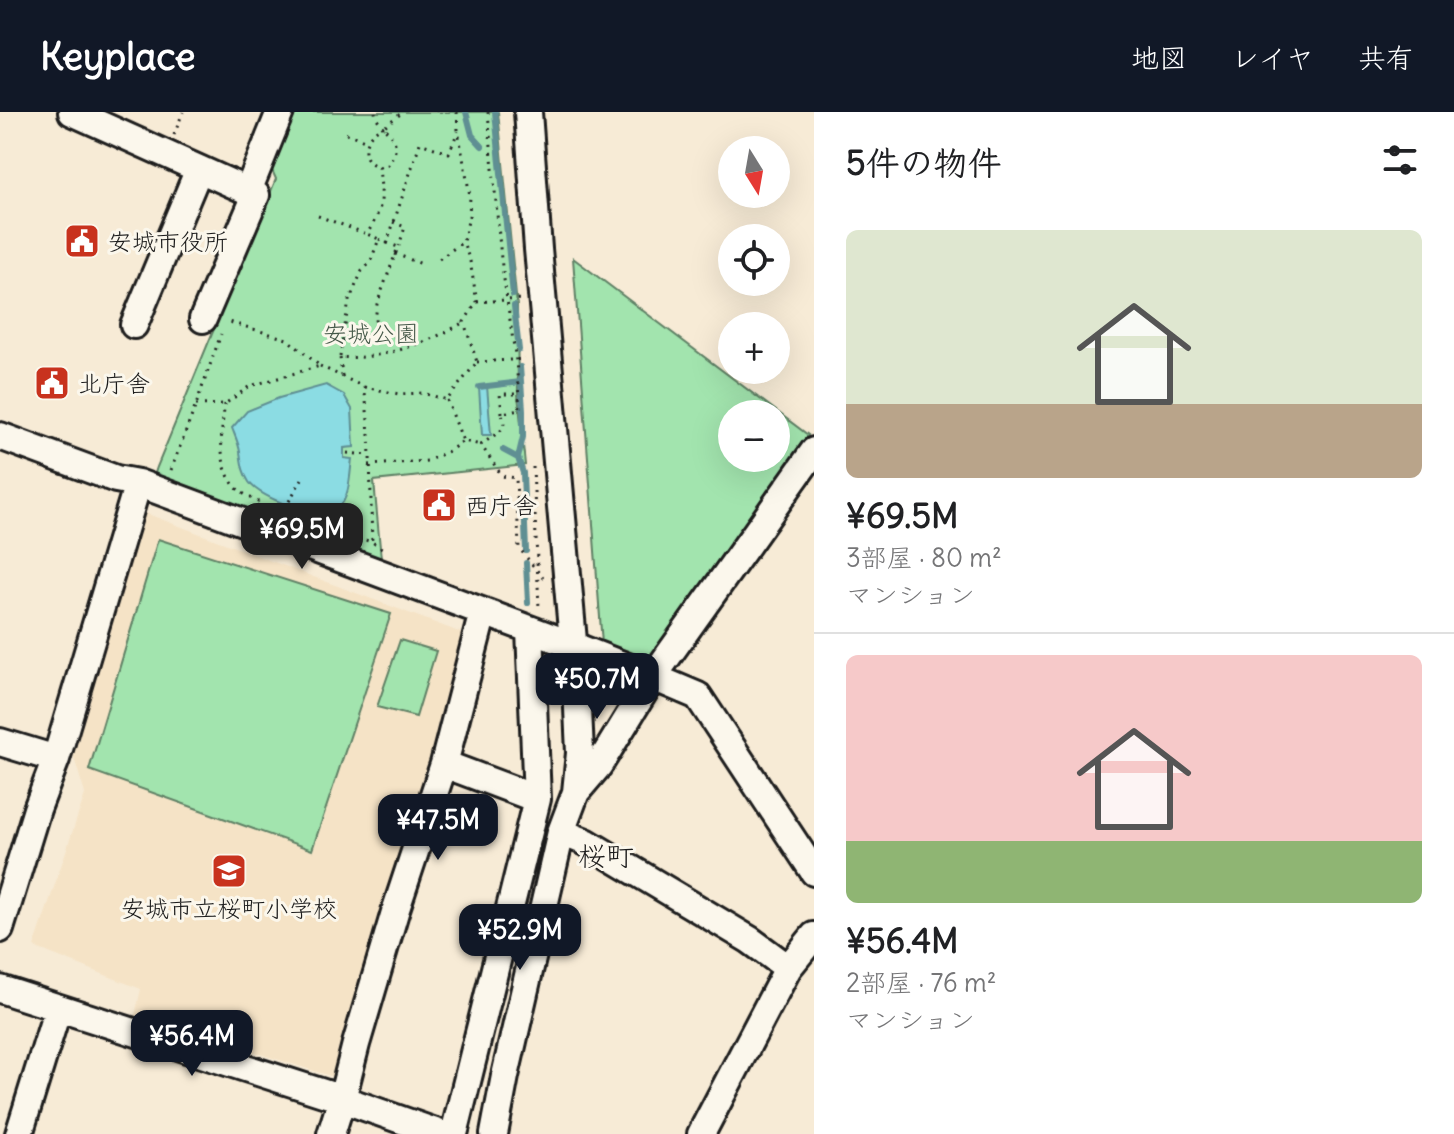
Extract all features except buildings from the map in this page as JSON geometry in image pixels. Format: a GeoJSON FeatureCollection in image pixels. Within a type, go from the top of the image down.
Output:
{"type":"FeatureCollection","features":[{"type":"Feature","properties":{"kind":"street"},"geometry":{"type":"LineString","coordinates":[[72,112],[256,195]]}},
{"type":"Feature","properties":{"kind":"street"},"geometry":{"type":"LineString","coordinates":[[216,325],[280,112]]}},
{"type":"Feature","properties":{"kind":"street"},"geometry":{"type":"LineString","coordinates":[[494,1134],[561,832],[576,792],[580,753],[574,646],[528,112]]}},
{"type":"Feature","properties":{"kind":"street"},"geometry":{"type":"LineString","coordinates":[[134,325],[199,169]]}},
{"type":"Feature","properties":{"kind":"street"},"geometry":{"type":"LineString","coordinates":[[0,436],[116,479],[150,488],[483,612],[698,696],[814,872]]}},
{"type":"Feature","properties":{"kind":"street"},"geometry":{"type":"LineString","coordinates":[[576,792],[599,765],[653,677],[814,451]]}},
{"type":"Feature","properties":{"kind":"street"},"geometry":{"type":"LineString","coordinates":[[0,929],[37,809],[150,488]]}},
{"type":"Feature","properties":{"kind":"street"},"geometry":{"type":"LineString","coordinates":[[331,1134],[395,912],[444,764],[483,612]]}},
{"type":"Feature","properties":{"kind":"street"},"geometry":{"type":"LineString","coordinates":[[454,1134],[537,799],[530,630]]}},
{"type":"Feature","properties":{"kind":"street"},"geometry":{"type":"LineString","coordinates":[[0,742],[56,759]]}},
{"type":"Feature","properties":{"kind":"street"},"geometry":{"type":"LineString","coordinates":[[444,764],[537,799]]}},
{"type":"Feature","properties":{"kind":"street"},"geometry":{"type":"LineString","coordinates":[[561,832],[586,842],[750,940],[788,968]]}},
{"type":"Feature","properties":{"kind":"street"},"geometry":{"type":"LineString","coordinates":[[701,1134],[788,968],[814,936]]}},
{"type":"Feature","properties":{"kind":"street"},"geometry":{"type":"LineString","coordinates":[[0,989],[441,1134]]}},
{"type":"Feature","properties":{"kind":"street"},"geometry":{"type":"LineString","coordinates":[[19,1134],[58,1008]]}},
{"type":"Feature","properties":{"kind":"path"},"geometry":{"type":"LineString","coordinates":[[171,142],[183,112]]}},
{"type":"Feature","properties":{"kind":"path"},"geometry":{"type":"LineString","coordinates":[[375,112],[383,127],[390,133],[396,147],[388,165],[379,167],[366,157],[367,141],[370,135],[383,127],[403,112]]}},
{"type":"Feature","properties":{"kind":"path"},"geometry":{"type":"LineString","coordinates":[[340,357],[356,359],[428,341],[464,322],[477,302],[470,261],[463,242],[470,196],[457,112]]}},
{"type":"Feature","properties":{"kind":"path"},"geometry":{"type":"LineString","coordinates":[[488,112],[499,246],[520,410],[502,413]]}},
{"type":"Feature","properties":{"kind":"path"},"geometry":{"type":"LineString","coordinates":[[387,243],[420,143],[449,153],[458,130]]}},
{"type":"Feature","properties":{"kind":"path"},"geometry":{"type":"LineString","coordinates":[[346,133],[367,141]]}},
{"type":"Feature","properties":{"kind":"path"},"geometry":{"type":"LineString","coordinates":[[367,234],[383,203],[379,167]]}},
{"type":"Feature","properties":{"kind":"path"},"geometry":{"type":"LineString","coordinates":[[318,216],[398,247]]}},
{"type":"Feature","properties":{"kind":"path"},"geometry":{"type":"LineString","coordinates":[[393,222],[405,227],[377,304],[374,331],[418,343]]}},
{"type":"Feature","properties":{"kind":"path"},"geometry":{"type":"LineString","coordinates":[[342,376],[340,357],[349,301],[379,239]]}},
{"type":"Feature","properties":{"kind":"path"},"geometry":{"type":"LineString","coordinates":[[439,259],[463,242]]}},
{"type":"Feature","properties":{"kind":"path"},"geometry":{"type":"LineString","coordinates":[[395,254],[422,264]]}},
{"type":"Feature","properties":{"kind":"path"},"geometry":{"type":"LineString","coordinates":[[477,302],[523,299]]}},
{"type":"Feature","properties":{"kind":"path"},"geometry":{"type":"LineString","coordinates":[[464,322],[477,362]]}},
{"type":"Feature","properties":{"kind":"path"},"geometry":{"type":"LineString","coordinates":[[150,488],[196,405],[216,325],[287,339],[320,366],[364,387],[399,394],[423,393],[447,400]]}},
{"type":"Feature","properties":{"kind":"path"},"geometry":{"type":"LineString","coordinates":[[477,362],[527,359]]}},
{"type":"Feature","properties":{"kind":"path"},"geometry":{"type":"LineString","coordinates":[[447,400],[477,362]]}},
{"type":"Feature","properties":{"kind":"path"},"geometry":{"type":"LineString","coordinates":[[196,405],[225,404],[250,386],[320,366]]}},
{"type":"Feature","properties":{"kind":"path"},"geometry":{"type":"LineString","coordinates":[[364,387],[370,425],[372,542]]}},
{"type":"Feature","properties":{"kind":"path"},"geometry":{"type":"LineString","coordinates":[[481,445],[503,429],[500,394],[518,394]]}},
{"type":"Feature","properties":{"kind":"path"},"geometry":{"type":"LineString","coordinates":[[447,400],[463,441]]}},
{"type":"Feature","properties":{"kind":"path"},"geometry":{"type":"LineString","coordinates":[[225,404],[221,430],[226,470],[235,487],[260,503]]}},
{"type":"Feature","properties":{"kind":"path"},"geometry":{"type":"LineString","coordinates":[[369,465],[427,461],[463,441],[481,445],[502,476],[516,478],[519,548],[537,570]]}},
{"type":"Feature","properties":{"kind":"path"},"geometry":{"type":"LineString","coordinates":[[347,453],[369,455]]}},
{"type":"Feature","properties":{"kind":"path"},"geometry":{"type":"LineString","coordinates":[[271,509],[281,515],[302,479]]}},
{"type":"Feature","properties":{"kind":"path"},"geometry":{"type":"LineString","coordinates":[[327,528],[372,542],[390,554]]}},
{"type":"Feature","properties":{"kind":"shaded area","name":"安城市立桜町小学校"},"geometry":{"type":"Polygon","coordinates":[[[145,513],[467,635],[337,1078],[135,1015],[141,989],[34,947],[85,794],[73,754],[145,513]]]}},
{"type":"Feature","properties":{"kind":"green space","name":"安城公園"},"geometry":{"type":"Polygon","coordinates":[[[286,112],[498,112],[517,306],[518,394],[525,465],[374,481],[381,559],[152,482],[276,179],[267,159],[286,112]]]}},
{"type":"Feature","properties":{"kind":"green space"},"geometry":{"type":"Polygon","coordinates":[[[573,258],[718,367],[718,384],[740,384],[762,400],[718,400],[718,472],[782,472],[647,665],[602,644],[573,258]]]}},
{"type":"Feature","properties":{"kind":"green space"},"geometry":{"type":"Polygon","coordinates":[[[790,421],[808,435],[790,461],[790,421]]]}},
{"type":"Feature","properties":{"kind":"green space"},"geometry":{"type":"Polygon","coordinates":[[[158,539],[391,614],[312,850],[89,770],[158,539]]]}},
{"type":"Feature","properties":{"kind":"green space"},"geometry":{"type":"Polygon","coordinates":[[[400,640],[436,651],[416,717],[377,707],[400,640]]]}},
{"type":"Feature","properties":{"kind":"water"},"geometry":{"type":"Polygon","coordinates":[[[326,385],[344,395],[352,409],[354,447],[344,448],[344,458],[352,459],[343,503],[331,511],[320,512],[292,506],[255,489],[245,474],[232,428],[247,411],[326,385]]]}},
{"type":"Feature","properties":{"kind":"water"},"geometry":{"type":"Polygon","coordinates":[[[487,386],[491,435],[482,435],[479,387],[487,386]]]}},
{"type":"Feature","properties":{"kind":"waterway"},"geometry":{"type":"LineString","coordinates":[[466,112],[472,135],[482,146]]}},
{"type":"Feature","properties":{"kind":"waterway"},"geometry":{"type":"LineString","coordinates":[[495,112],[513,295]]}},
{"type":"Feature","properties":{"kind":"waterway"},"geometry":{"type":"LineString","coordinates":[[514,306],[519,350]]}},
{"type":"Feature","properties":{"kind":"waterway"},"geometry":{"type":"LineString","coordinates":[[520,367],[523,437],[518,458],[523,473],[526,551]]}},
{"type":"Feature","properties":{"kind":"waterway"},"geometry":{"type":"LineString","coordinates":[[479,387],[521,382]]}},
{"type":"Feature","properties":{"kind":"waterway"},"geometry":{"type":"LineString","coordinates":[[503,450],[518,458]]}},
{"type":"Feature","properties":{"kind":"waterway"},"geometry":{"type":"LineString","coordinates":[[526,563],[528,603]]}},
{"type":"Feature","properties":{"kind":"place","name":"安城市役所"},"geometry":{"type":"Point","coordinates":[82,241]}},
{"type":"Feature","properties":{"kind":"place","name":"北庁舎"},"geometry":{"type":"Point","coordinates":[52,383]}},
{"type":"Feature","properties":{"kind":"place","name":"西庁舎"},"geometry":{"type":"Point","coordinates":[439,505]}},
{"type":"Feature","properties":{"kind":"place","name":"安城市立桜町小学校"},"geometry":{"type":"Point","coordinates":[229,871]}},
{"type":"Feature","properties":{"kind":"district","name":"桜町"},"geometry":{"type":"Point","coordinates":[606,856]}}]}
